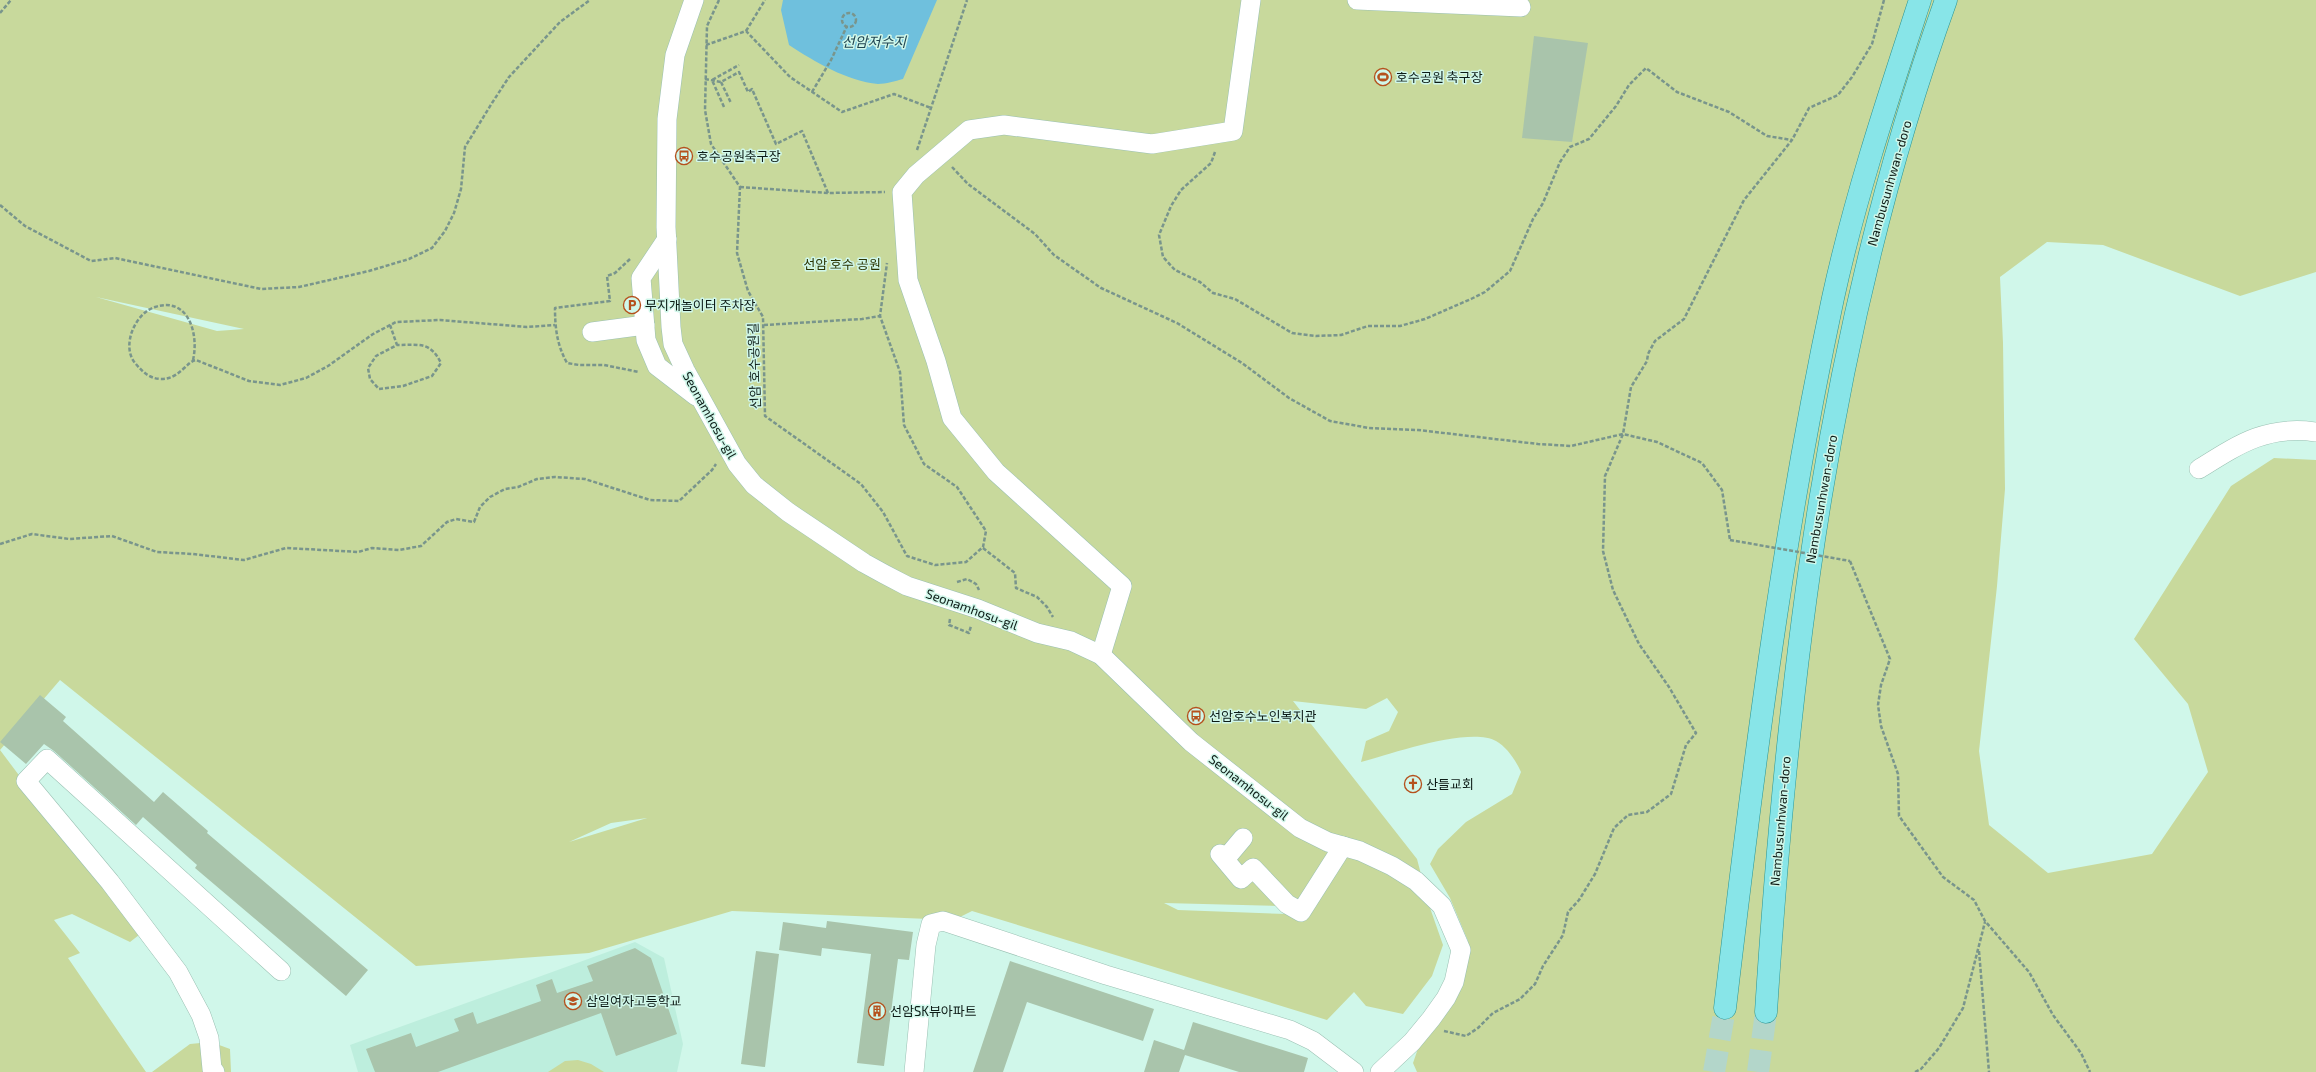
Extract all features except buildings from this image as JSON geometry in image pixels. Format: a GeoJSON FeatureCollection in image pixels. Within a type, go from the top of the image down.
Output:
{"type":"FeatureCollection","features":[{"type":"Feature","properties":{"kind":"main road","name":"Nambusunhwan-doro"},"geometry":{"type":"LineString","coordinates":[[1725,1008],[1770,648],[1787,538],[1825,342],[1854,213],[1920,0]]}},
{"type":"Feature","properties":{"kind":"main road","name":"Nambusunhwan-doro"},"geometry":{"type":"LineString","coordinates":[[1766,1012],[1773,896],[1786,762],[1797,653],[1813,542],[1857,301],[1877,220],[1910,109],[1946,0]]}},
{"type":"Feature","properties":{"kind":"street","name":"Seonamhosu-gil"},"geometry":{"type":"LineString","coordinates":[[694,0],[680,35],[670,82],[667,119],[667,239],[673,344],[736,464],[754,485],[769,497],[871,567],[908,586],[978,609],[1037,633],[1071,642],[1101,655],[1198,747],[1300,828],[1328,842],[1360,851],[1392,866],[1416,881],[1442,906],[1461,950],[1454,982],[1446,998],[1412,1042],[1380,1072]]}},
{"type":"Feature","properties":{"kind":"street"},"geometry":{"type":"LineString","coordinates":[[1101,655],[1122,586],[996,472],[952,418],[936,361],[908,280],[902,192],[916,175],[969,130],[1004,125],[1152,144],[1233,131],[1251,0]]}},
{"type":"Feature","properties":{"kind":"street"},"geometry":{"type":"LineString","coordinates":[[1365,0],[1521,7]]}},
{"type":"Feature","properties":{"kind":"street"},"geometry":{"type":"LineString","coordinates":[[667,239],[641,278],[646,340],[657,366],[702,401]]}},
{"type":"Feature","properties":{"kind":"street"},"geometry":{"type":"LineString","coordinates":[[592,332],[645,325]]}},
{"type":"Feature","properties":{"kind":"street"},"geometry":{"type":"LineString","coordinates":[[2199,469],[2240,444],[2259,435],[2281,430],[2316,432]]}},
{"type":"Feature","properties":{"kind":"street"},"geometry":{"type":"LineString","coordinates":[[215,1072],[212,1069],[209,1038],[201,1015],[178,972],[110,882],[26,781],[47,759],[281,971]]}},
{"type":"Feature","properties":{"kind":"street"},"geometry":{"type":"LineString","coordinates":[[1243,838],[1227,857],[1220,854],[1241,879],[1253,868],[1287,904],[1301,912],[1343,846]]}},
{"type":"Feature","properties":{"kind":"street"},"geometry":{"type":"LineString","coordinates":[[914,1072],[926,946],[931,924],[943,921],[1106,975],[1290,1030],[1313,1041],[1354,1072]]}},
{"type":"Feature","properties":{"kind":"path"},"geometry":{"type":"LineString","coordinates":[[0,13],[11,0]]}},
{"type":"Feature","properties":{"kind":"path"},"geometry":{"type":"LineString","coordinates":[[0,205],[25,226],[91,261],[114,258],[261,289],[299,287],[369,271],[409,259],[432,248],[445,231],[454,213],[461,189],[465,147],[509,77],[560,22],[590,0]]}},
{"type":"Feature","properties":{"kind":"path"},"geometry":{"type":"LineString","coordinates":[[719,0],[707,26],[705,110],[711,144],[740,187],[828,193],[902,192]]}},
{"type":"Feature","properties":{"kind":"path"},"geometry":{"type":"LineString","coordinates":[[706,45],[746,31],[765,0]]}},
{"type":"Feature","properties":{"kind":"path"},"geometry":{"type":"LineString","coordinates":[[1433,1016],[1444,1031],[1466,1036],[1478,1028],[1492,1012],[1520,999],[1535,984],[1552,950],[1563,935],[1568,912],[1579,900],[1595,874],[1614,828],[1628,815],[1647,812],[1671,794],[1686,745],[1696,733],[1669,687],[1628,626],[1613,590],[1603,551],[1605,476],[1623,434],[1631,387],[1647,361],[1648,354],[1655,341],[1684,318],[1744,200],[1792,140],[1809,108],[1838,95],[1852,77],[1872,44],[1884,0]]}},
{"type":"Feature","properties":{"kind":"path"},"geometry":{"type":"LineString","coordinates":[[852,13],[855,17],[855,23],[851,26],[847,26],[842,22],[842,17],[845,14],[852,13]]}},
{"type":"Feature","properties":{"kind":"path"},"geometry":{"type":"LineString","coordinates":[[812,92],[847,26]]}},
{"type":"Feature","properties":{"kind":"path"},"geometry":{"type":"LineString","coordinates":[[746,31],[790,77],[842,112],[894,94],[931,108]]}},
{"type":"Feature","properties":{"kind":"path"},"geometry":{"type":"LineString","coordinates":[[712,80],[739,65]]}},
{"type":"Feature","properties":{"kind":"path"},"geometry":{"type":"LineString","coordinates":[[1221,133],[1211,163],[1181,190],[1171,206],[1159,235],[1164,257],[1175,270],[1200,282],[1213,293],[1235,299],[1292,333],[1316,336],[1341,335],[1368,326],[1400,326],[1425,319],[1485,292],[1510,271],[1533,219],[1543,203],[1560,162],[1570,147],[1589,139],[1616,106],[1629,85],[1646,68],[1677,92],[1729,112],[1767,136],[1792,140]]}},
{"type":"Feature","properties":{"kind":"path"},"geometry":{"type":"LineString","coordinates":[[705,79],[721,82],[739,72],[748,92],[752,89],[776,144],[802,131],[828,193]]}},
{"type":"Feature","properties":{"kind":"path"},"geometry":{"type":"LineString","coordinates":[[712,80],[724,107]]}},
{"type":"Feature","properties":{"kind":"path"},"geometry":{"type":"LineString","coordinates":[[721,82],[731,103]]}},
{"type":"Feature","properties":{"kind":"path"},"geometry":{"type":"LineString","coordinates":[[942,153],[956,173],[968,184],[1035,234],[1054,255],[1101,288],[1177,323],[1242,363],[1289,398],[1330,421],[1369,428],[1418,430],[1571,446],[1623,434],[1657,442],[1702,462],[1722,490],[1730,540],[1850,561],[1890,659],[1881,686],[1878,705],[1881,726],[1898,774],[1899,816],[1943,877],[1974,900],[1985,921],[2029,972],[2053,1015],[2081,1053],[2090,1072]]}},
{"type":"Feature","properties":{"kind":"path","name":"선암 호수공원길"},"geometry":{"type":"LineString","coordinates":[[740,187],[737,253],[748,291],[762,317],[764,325],[765,416],[861,484]]}},
{"type":"Feature","properties":{"kind":"path"},"geometry":{"type":"LineString","coordinates":[[154,307],[175,307],[186,314],[193,328],[195,352],[193,360],[182,371],[163,379],[151,377],[140,369],[133,360],[129,343],[130,336],[142,316],[154,307]]}},
{"type":"Feature","properties":{"kind":"path"},"geometry":{"type":"LineString","coordinates":[[764,325],[862,319],[880,316]]}},
{"type":"Feature","properties":{"kind":"path"},"geometry":{"type":"LineString","coordinates":[[193,360],[248,381],[280,385],[306,378],[328,366],[373,334],[396,322],[440,320],[527,327],[555,325]]}},
{"type":"Feature","properties":{"kind":"path"},"geometry":{"type":"LineString","coordinates":[[390,325],[397,345]]}},
{"type":"Feature","properties":{"kind":"path"},"geometry":{"type":"LineString","coordinates":[[397,345],[428,347],[435,351],[441,363],[432,376],[403,386],[379,389],[370,379],[368,368],[376,356],[397,345]]}},
{"type":"Feature","properties":{"kind":"path"},"geometry":{"type":"LineString","coordinates":[[0,544],[32,534],[69,539],[112,536],[157,552],[193,554],[244,560],[286,548],[341,552],[358,552],[372,548],[399,550],[421,546],[448,522],[456,519],[474,522],[480,507],[490,497],[505,489],[518,487],[537,479],[554,477],[585,479],[650,500],[679,501],[712,470],[727,447]]}},
{"type":"Feature","properties":{"kind":"path"},"geometry":{"type":"LineString","coordinates":[[983,547],[1015,573],[1016,588],[1037,597],[1047,607],[1050,615],[1055,619]]}},
{"type":"Feature","properties":{"kind":"path"},"geometry":{"type":"LineString","coordinates":[[1914,1072],[1921,1069],[1939,1048],[1963,1008],[1985,921]]}},
{"type":"Feature","properties":{"kind":"path"},"geometry":{"type":"LineString","coordinates":[[1978,948],[1988,1072]]}},
{"type":"Feature","properties":{"kind":"shaded area","name":"삼일여자고등학교"},"geometry":{"type":"Polygon","coordinates":[[[635,942],[664,958],[683,1044],[677,1072],[358,1072],[350,1045],[635,942]]]}},
{"type":"Feature","properties":{"kind":"green space","name":"선암 호수 공원"},"geometry":{"type":"Polygon","coordinates":[[[0,0],[2316,0],[2316,272],[2240,296],[2103,245],[2047,242],[2000,277],[2003,343],[2005,489],[1997,586],[1979,751],[1989,825],[2048,873],[2152,854],[2208,772],[2188,704],[2134,639],[2231,486],[2274,458],[2316,460],[2316,1072],[1417,1072],[1413,1063],[1422,1037],[1468,962],[1468,941],[1450,898],[1430,864],[1438,849],[1466,822],[1512,794],[1521,772],[1514,759],[1504,747],[1496,741],[1484,737],[1450,739],[1430,743],[1361,762],[1366,741],[1389,731],[1398,712],[1387,698],[1366,709],[1293,701],[1417,859],[1429,905],[1443,945],[1432,976],[1403,1014],[1366,1006],[1354,992],[1327,1020],[972,911],[954,920],[732,911],[589,953],[416,966],[60,680],[0,750],[0,0]],[[96,297],[217,331],[244,329],[96,297]],[[647,818],[611,823],[569,842],[647,818]],[[1164,903],[1178,910],[1286,914],[1280,906],[1164,903]]]}},
{"type":"Feature","properties":{"kind":"green space"},"geometry":{"type":"Polygon","coordinates":[[[0,750],[139,935],[130,942],[72,914],[54,920],[80,953],[68,958],[146,1072],[0,1072],[0,750]]]}},
{"type":"Feature","properties":{"kind":"green space"},"geometry":{"type":"Polygon","coordinates":[[[211,1042],[230,1049],[231,1072],[152,1072],[190,1044],[211,1042]]]}},
{"type":"Feature","properties":{"kind":"green space"},"geometry":{"type":"Polygon","coordinates":[[[578,1060],[591,1064],[604,1072],[548,1072],[565,1061],[578,1060]]]}},
{"type":"Feature","properties":{"kind":"water","name":"선암저수지"},"geometry":{"type":"Polygon","coordinates":[[[783,0],[937,0],[903,79],[878,84],[843,75],[820,64],[789,45],[781,10],[783,0]]]}},
{"type":"Feature","properties":{"kind":"tunnel"},"geometry":{"type":"LineString","coordinates":[[1714,1072],[1725,1008]]}},
{"type":"Feature","properties":{"kind":"tunnel"},"geometry":{"type":"LineString","coordinates":[[1758,1072],[1766,1012]]}},
{"type":"Feature","properties":{"kind":"place","name":"호수공원 축구장"},"geometry":{"type":"Point","coordinates":[1383,77]}},
{"type":"Feature","properties":{"kind":"place","name":"호수공원축구장"},"geometry":{"type":"Point","coordinates":[684,156]}},
{"type":"Feature","properties":{"kind":"place","name":"무지개놀이터 주차장"},"geometry":{"type":"Point","coordinates":[632,305]}},
{"type":"Feature","properties":{"kind":"place","name":"선암호수노인복지관"},"geometry":{"type":"Point","coordinates":[1196,716]}},
{"type":"Feature","properties":{"kind":"place","name":"산들교회"},"geometry":{"type":"Point","coordinates":[1413,784]}},
{"type":"Feature","properties":{"kind":"place","name":"삼일여자고등학교"},"geometry":{"type":"Point","coordinates":[573,1001]}},
{"type":"Feature","properties":{"kind":"place","name":"선암SK뷰아파트"},"geometry":{"type":"Point","coordinates":[877,1011]}}]}
